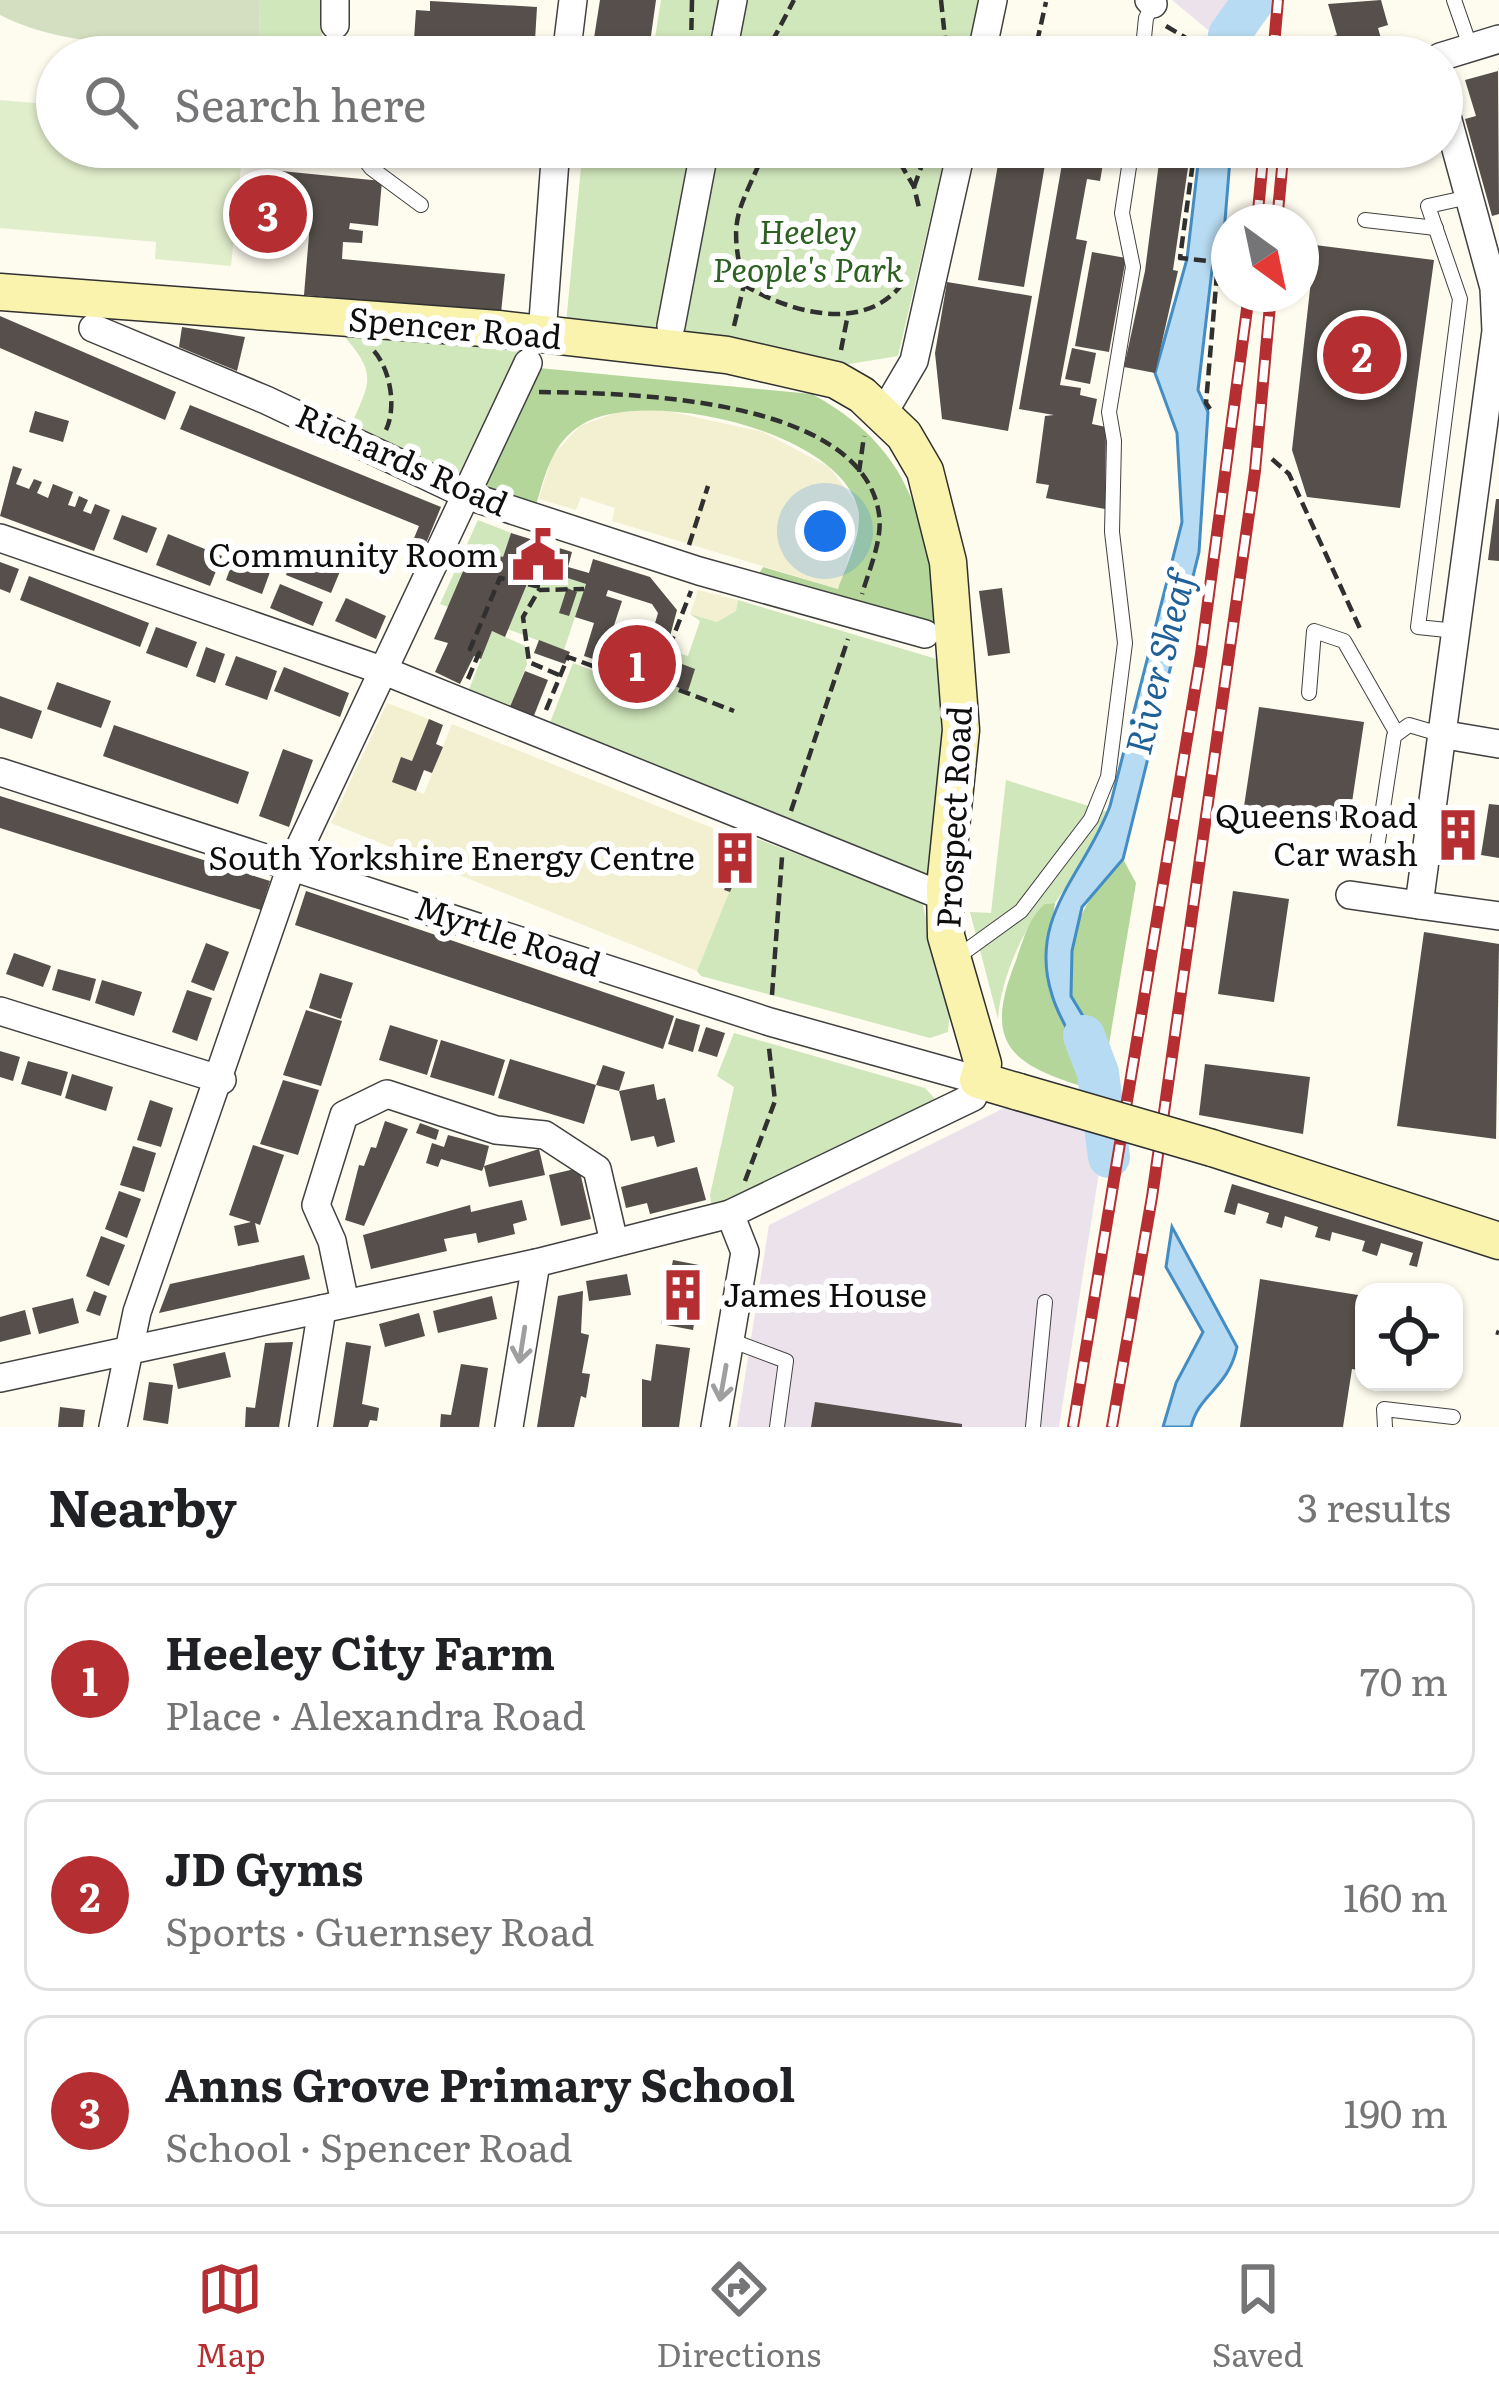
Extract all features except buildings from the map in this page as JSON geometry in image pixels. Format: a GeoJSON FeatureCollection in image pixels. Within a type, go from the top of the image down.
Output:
{"type":"FeatureCollection","features":[{"type":"Feature","properties":{"kind":"main road","name":"Spencer Road"},"geometry":{"type":"LineString","coordinates":[[6,293],[535,348],[727,355],[836,380],[884,412]]}},
{"type":"Feature","properties":{"kind":"main road","name":"Prospect Road"},"geometry":{"type":"LineString","coordinates":[[884,412],[925,471],[948,562],[962,730],[945,897],[951,961],[983,1064],[977,1080]]}},
{"type":"Feature","properties":{"kind":"main road","name":"Myrtle Road"},"geometry":{"type":"LineString","coordinates":[[977,1080],[1212,1148],[1499,1241]]}},
{"type":"Feature","properties":{"kind":"street"},"geometry":{"type":"LineString","coordinates":[[569,36],[573,0]]}},
{"type":"Feature","properties":{"kind":"street"},"geometry":{"type":"LineString","coordinates":[[726,36],[733,0]]}},
{"type":"Feature","properties":{"kind":"street"},"geometry":{"type":"LineString","coordinates":[[985,36],[993,0]]}},
{"type":"Feature","properties":{"kind":"street"},"geometry":{"type":"LineString","coordinates":[[1463,49],[1499,39]]}},
{"type":"Feature","properties":{"kind":"street"},"geometry":{"type":"LineString","coordinates":[[113,1427],[137,1312],[292,864],[387,672],[535,348],[554,168]]}},
{"type":"Feature","properties":{"kind":"street"},"geometry":{"type":"LineString","coordinates":[[671,326],[701,168]]}},
{"type":"Feature","properties":{"kind":"street"},"geometry":{"type":"LineString","coordinates":[[884,412],[914,361],[957,168]]}},
{"type":"Feature","properties":{"kind":"street"},"geometry":{"type":"LineString","coordinates":[[1419,905],[1446,735],[1456,631],[1493,410],[1497,320],[1492,280],[1461,168]]}},
{"type":"Feature","properties":{"kind":"street","name":"Richards Road"},"geometry":{"type":"LineString","coordinates":[[93,328],[376,449],[469,496],[694,558],[925,634]]}},
{"type":"Feature","properties":{"kind":"street"},"geometry":{"type":"LineString","coordinates":[[0,538],[387,672],[945,897]]}},
{"type":"Feature","properties":{"kind":"street"},"geometry":{"type":"LineString","coordinates":[[1446,735],[1499,744]]}},
{"type":"Feature","properties":{"kind":"street","name":"Myrtle Road"},"geometry":{"type":"LineString","coordinates":[[0,772],[770,1022],[977,1080]]}},
{"type":"Feature","properties":{"kind":"street"},"geometry":{"type":"LineString","coordinates":[[1350,895],[1499,916]]}},
{"type":"Feature","properties":{"kind":"street"},"geometry":{"type":"LineString","coordinates":[[0,1011],[221,1080]]}},
{"type":"Feature","properties":{"kind":"street"},"geometry":{"type":"LineString","coordinates":[[0,1378],[536,1263],[730,1214],[973,1097],[977,1080]]}},
{"type":"Feature","properties":{"kind":"street"},"geometry":{"type":"LineString","coordinates":[[303,1427],[334,1306],[332,1241],[316,1205],[344,1115],[388,1094],[496,1130],[545,1135],[596,1169],[614,1242]]}},
{"type":"Feature","properties":{"kind":"street"},"geometry":{"type":"LineString","coordinates":[[716,1427],[745,1252],[730,1214]]}},
{"type":"Feature","properties":{"kind":"street"},"geometry":{"type":"LineString","coordinates":[[509,1427],[536,1263]]}},
{"type":"Feature","properties":{"kind":"lane"},"geometry":{"type":"LineString","coordinates":[[1454,0],[1470,46]]}},
{"type":"Feature","properties":{"kind":"lane"},"geometry":{"type":"LineString","coordinates":[[1144,36],[1151,2]]}},
{"type":"Feature","properties":{"kind":"lane"},"geometry":{"type":"LineString","coordinates":[[371,168],[421,205]]}},
{"type":"Feature","properties":{"kind":"lane"},"geometry":{"type":"LineString","coordinates":[[951,961],[1022,911],[1091,819],[1108,777],[1125,643],[1112,532],[1114,441],[1108,412],[1133,267],[1122,213],[1129,168]]}},
{"type":"Feature","properties":{"kind":"lane"},"geometry":{"type":"LineString","coordinates":[[1456,631],[1418,627],[1457,289],[1428,206],[1469,197]]}},
{"type":"Feature","properties":{"kind":"lane"},"geometry":{"type":"LineString","coordinates":[[1365,220],[1436,228]]}},
{"type":"Feature","properties":{"kind":"lane"},"geometry":{"type":"LineString","coordinates":[[1457,289],[1492,280]]}},
{"type":"Feature","properties":{"kind":"lane"},"geometry":{"type":"LineString","coordinates":[[1310,693],[1314,631],[1344,641],[1396,732],[1376,854]]}},
{"type":"Feature","properties":{"kind":"lane"},"geometry":{"type":"LineString","coordinates":[[1396,732],[1409,725],[1446,735]]}},
{"type":"Feature","properties":{"kind":"lane"},"geometry":{"type":"LineString","coordinates":[[1033,1427],[1045,1302]]}},
{"type":"Feature","properties":{"kind":"lane"},"geometry":{"type":"LineString","coordinates":[[730,1340],[786,1361],[777,1427]]}},
{"type":"Feature","properties":{"kind":"lane"},"geometry":{"type":"LineString","coordinates":[[1385,1427],[1384,1409],[1453,1417]]}},
{"type":"Feature","properties":{"kind":"path"},"geometry":{"type":"LineString","coordinates":[[778,36],[794,0]]}},
{"type":"Feature","properties":{"kind":"path"},"geometry":{"type":"LineString","coordinates":[[941,0],[945,36]]}},
{"type":"Feature","properties":{"kind":"path"},"geometry":{"type":"LineString","coordinates":[[1038,36],[1046,2]]}},
{"type":"Feature","properties":{"kind":"path"},"geometry":{"type":"LineString","coordinates":[[1151,2],[1156,20],[1181,36]]}},
{"type":"Feature","properties":{"kind":"path"},"geometry":{"type":"LineString","coordinates":[[727,355],[744,285],[732,234],[740,201],[756,168]]}},
{"type":"Feature","properties":{"kind":"path"},"geometry":{"type":"LineString","coordinates":[[903,168],[922,217]]}},
{"type":"Feature","properties":{"kind":"path"},"geometry":{"type":"LineString","coordinates":[[914,187],[921,168]]}},
{"type":"Feature","properties":{"kind":"path"},"geometry":{"type":"LineString","coordinates":[[1192,168],[1180,258],[1218,262],[1206,403],[1210,409]]}},
{"type":"Feature","properties":{"kind":"path"},"geometry":{"type":"LineString","coordinates":[[744,285],[794,308],[848,314],[874,305],[901,287],[910,273]]}},
{"type":"Feature","properties":{"kind":"path"},"geometry":{"type":"LineString","coordinates":[[836,380],[848,314]]}},
{"type":"Feature","properties":{"kind":"path"},"geometry":{"type":"LineString","coordinates":[[360,344],[378,353],[386,372],[391,422],[376,449]]}},
{"type":"Feature","properties":{"kind":"path"},"geometry":{"type":"LineString","coordinates":[[516,392],[652,394],[717,404],[807,430],[859,472],[879,511],[878,536],[856,615],[783,834],[770,1022],[775,1101],[730,1214]]}},
{"type":"Feature","properties":{"kind":"path"},"geometry":{"type":"LineString","coordinates":[[1272,459],[1289,474],[1366,642]]}},
{"type":"Feature","properties":{"kind":"path"},"geometry":{"type":"LineString","coordinates":[[537,733],[568,657],[653,688],[694,558],[708,486]]}},
{"type":"Feature","properties":{"kind":"path"},"geometry":{"type":"LineString","coordinates":[[458,701],[479,653],[470,649],[500,578],[545,588],[584,589]]}},
{"type":"Feature","properties":{"kind":"path"},"geometry":{"type":"LineString","coordinates":[[545,588],[530,598],[523,616],[529,662],[560,675]]}},
{"type":"Feature","properties":{"kind":"path"},"geometry":{"type":"LineString","coordinates":[[656,681],[734,711]]}},
{"type":"Feature","properties":{"kind":"shaded area"},"geometry":{"type":"Polygon","coordinates":[[[1172,0],[1233,0],[1213,34],[1172,0]]]}},
{"type":"Feature","properties":{"kind":"shaded area"},"geometry":{"type":"Polygon","coordinates":[[[659,409],[763,432],[829,467],[857,504],[859,522],[839,589],[612,521],[615,508],[581,497],[576,510],[539,499],[552,456],[580,426],[623,410],[659,409]]]}},
{"type":"Feature","properties":{"kind":"shaded area"},"geometry":{"type":"Polygon","coordinates":[[[698,590],[738,600],[736,611],[717,622],[690,614],[698,590]]]}},
{"type":"Feature","properties":{"kind":"shaded area"},"geometry":{"type":"Polygon","coordinates":[[[387,703],[429,719],[412,761],[401,758],[393,782],[424,794],[452,724],[735,837],[721,873],[729,877],[724,889],[730,892],[697,971],[331,823],[387,703]]]}},
{"type":"Feature","properties":{"kind":"shaded area"},"geometry":{"type":"Polygon","coordinates":[[[1012,1104],[1105,1134],[1059,1427],[737,1427],[769,1225],[1012,1104]]]}},
{"type":"Feature","properties":{"kind":"green space"},"geometry":{"type":"Polygon","coordinates":[[[0,0],[259,0],[260,36],[62,36],[0,15],[0,0]]]}},
{"type":"Feature","properties":{"kind":"green space"},"geometry":{"type":"Polygon","coordinates":[[[259,0],[321,0],[322,36],[260,36],[259,0]]]}},
{"type":"Feature","properties":{"kind":"green space"},"geometry":{"type":"Polygon","coordinates":[[[661,0],[980,0],[972,36],[655,36],[661,0]]]}},
{"type":"Feature","properties":{"kind":"green space"},"geometry":{"type":"Polygon","coordinates":[[[0,100],[36,103],[36,168],[241,168],[231,266],[155,259],[156,242],[0,228],[0,100]]]}},
{"type":"Feature","properties":{"kind":"green space","name":"Heeley People's Park"},"geometry":{"type":"Polygon","coordinates":[[[581,168],[942,168],[898,356],[849,364],[566,324],[581,168]]]}},
{"type":"Feature","properties":{"kind":"green space"},"geometry":{"type":"Polygon","coordinates":[[[344,336],[529,347],[469,483],[350,428],[367,380],[362,361],[344,336]]]}},
{"type":"Feature","properties":{"kind":"green space"},"geometry":{"type":"Polygon","coordinates":[[[539,368],[812,394],[847,416],[874,440],[910,494],[929,558],[939,634],[754,582],[763,567],[838,589],[856,539],[858,509],[843,481],[816,457],[779,437],[736,423],[691,414],[610,414],[581,425],[562,442],[534,512],[478,492],[539,368]]]}},
{"type":"Feature","properties":{"kind":"green space"},"geometry":{"type":"Polygon","coordinates":[[[478,520],[511,533],[503,556],[586,584],[564,650],[440,604],[478,520]]]}},
{"type":"Feature","properties":{"kind":"green space"},"geometry":{"type":"Polygon","coordinates":[[[738,600],[940,660],[945,717],[927,875],[548,728],[573,663],[662,696],[677,653],[688,656],[700,621],[690,614],[717,622],[736,611],[738,600]]]}},
{"type":"Feature","properties":{"kind":"green space"},"geometry":{"type":"Polygon","coordinates":[[[492,631],[525,646],[527,664],[509,709],[468,692],[492,631]]]}},
{"type":"Feature","properties":{"kind":"green space"},"geometry":{"type":"Polygon","coordinates":[[[1006,780],[1108,812],[1097,842],[1055,903],[1045,904],[1036,915],[1020,943],[1007,974],[998,1019],[970,912],[991,913],[1006,780]]]}},
{"type":"Feature","properties":{"kind":"green space"},"geometry":{"type":"Polygon","coordinates":[[[752,837],[922,902],[950,1011],[948,1032],[930,1038],[701,976],[697,971],[752,837]]]}},
{"type":"Feature","properties":{"kind":"green space"},"geometry":{"type":"Polygon","coordinates":[[[1123,859],[1136,883],[1107,1056],[1072,997],[1068,959],[1087,904],[1123,859]]]}},
{"type":"Feature","properties":{"kind":"green space"},"geometry":{"type":"Polygon","coordinates":[[[1055,903],[1045,968],[1086,1057],[1091,1089],[1024,1061],[1004,1033],[1006,992],[1030,923],[1045,904],[1055,903]]]}},
{"type":"Feature","properties":{"kind":"green space"},"geometry":{"type":"Polygon","coordinates":[[[734,1033],[925,1088],[937,1101],[712,1209],[710,1195],[734,1087],[717,1076],[734,1033]]]}},
{"type":"Feature","properties":{"kind":"water"},"geometry":{"type":"Polygon","coordinates":[[[1233,0],[1243,0],[1240,36],[1213,34],[1233,0]]]}},
{"type":"Feature","properties":{"kind":"water"},"geometry":{"type":"Polygon","coordinates":[[[1198,168],[1229,168],[1226,204],[1211,204],[1211,278],[1198,390],[1208,412],[1199,552],[1123,859],[1082,907],[1072,951],[1071,996],[1107,1056],[1110,1094],[1091,1089],[1084,1061],[1057,1008],[1046,967],[1047,942],[1062,896],[1110,806],[1182,522],[1177,433],[1155,373],[1187,259],[1198,168]]]}},
{"type":"Feature","properties":{"kind":"water"},"geometry":{"type":"Polygon","coordinates":[[[1172,1227],[1237,1347],[1227,1372],[1200,1406],[1191,1427],[1163,1427],[1176,1383],[1203,1332],[1166,1267],[1172,1227]]]}},
{"type":"Feature","properties":{"kind":"waterway","name":"River Sheaf"},"geometry":{"type":"LineString","coordinates":[[1229,36],[1254,0]]}},
{"type":"Feature","properties":{"kind":"waterway","name":"River Sheaf"},"geometry":{"type":"LineString","coordinates":[[1084,1036],[1098,1073],[1109,1157]]}},
{"type":"Feature","properties":{"kind":"railway"},"geometry":{"type":"LineString","coordinates":[[1275,36],[1278,0]]}},
{"type":"Feature","properties":{"kind":"railway"},"geometry":{"type":"LineString","coordinates":[[1259,204],[1262,168]]}},
{"type":"Feature","properties":{"kind":"railway"},"geometry":{"type":"LineString","coordinates":[[1279,204],[1282,168]]}},
{"type":"Feature","properties":{"kind":"railway"},"geometry":{"type":"LineString","coordinates":[[1073,1427],[1201,654],[1247,312]]}},
{"type":"Feature","properties":{"kind":"railway"},"geometry":{"type":"LineString","coordinates":[[1112,1427],[1152,1197],[1255,471],[1269,312]]}},
{"type":"Feature","properties":{"kind":"place","name":"Anns Grove Primary School"},"geometry":{"type":"Point","coordinates":[268,214]}},
{"type":"Feature","properties":{"kind":"place","name":"JD Gyms"},"geometry":{"type":"Point","coordinates":[1362,355]}},
{"type":"Feature","properties":{"kind":"place","name":"Community Room"},"geometry":{"type":"Point","coordinates":[538,555]}},
{"type":"Feature","properties":{"kind":"place","name":"Heeley City Farm"},"geometry":{"type":"Point","coordinates":[637,664]}},
{"type":"Feature","properties":{"kind":"place","name":"Queens Road Car wash"},"geometry":{"type":"Point","coordinates":[1458,835]}},
{"type":"Feature","properties":{"kind":"place","name":"South Yorkshire Energy Centre"},"geometry":{"type":"Point","coordinates":[735,858]}},
{"type":"Feature","properties":{"kind":"place","name":"James House"},"geometry":{"type":"Point","coordinates":[683,1295]}}]}
